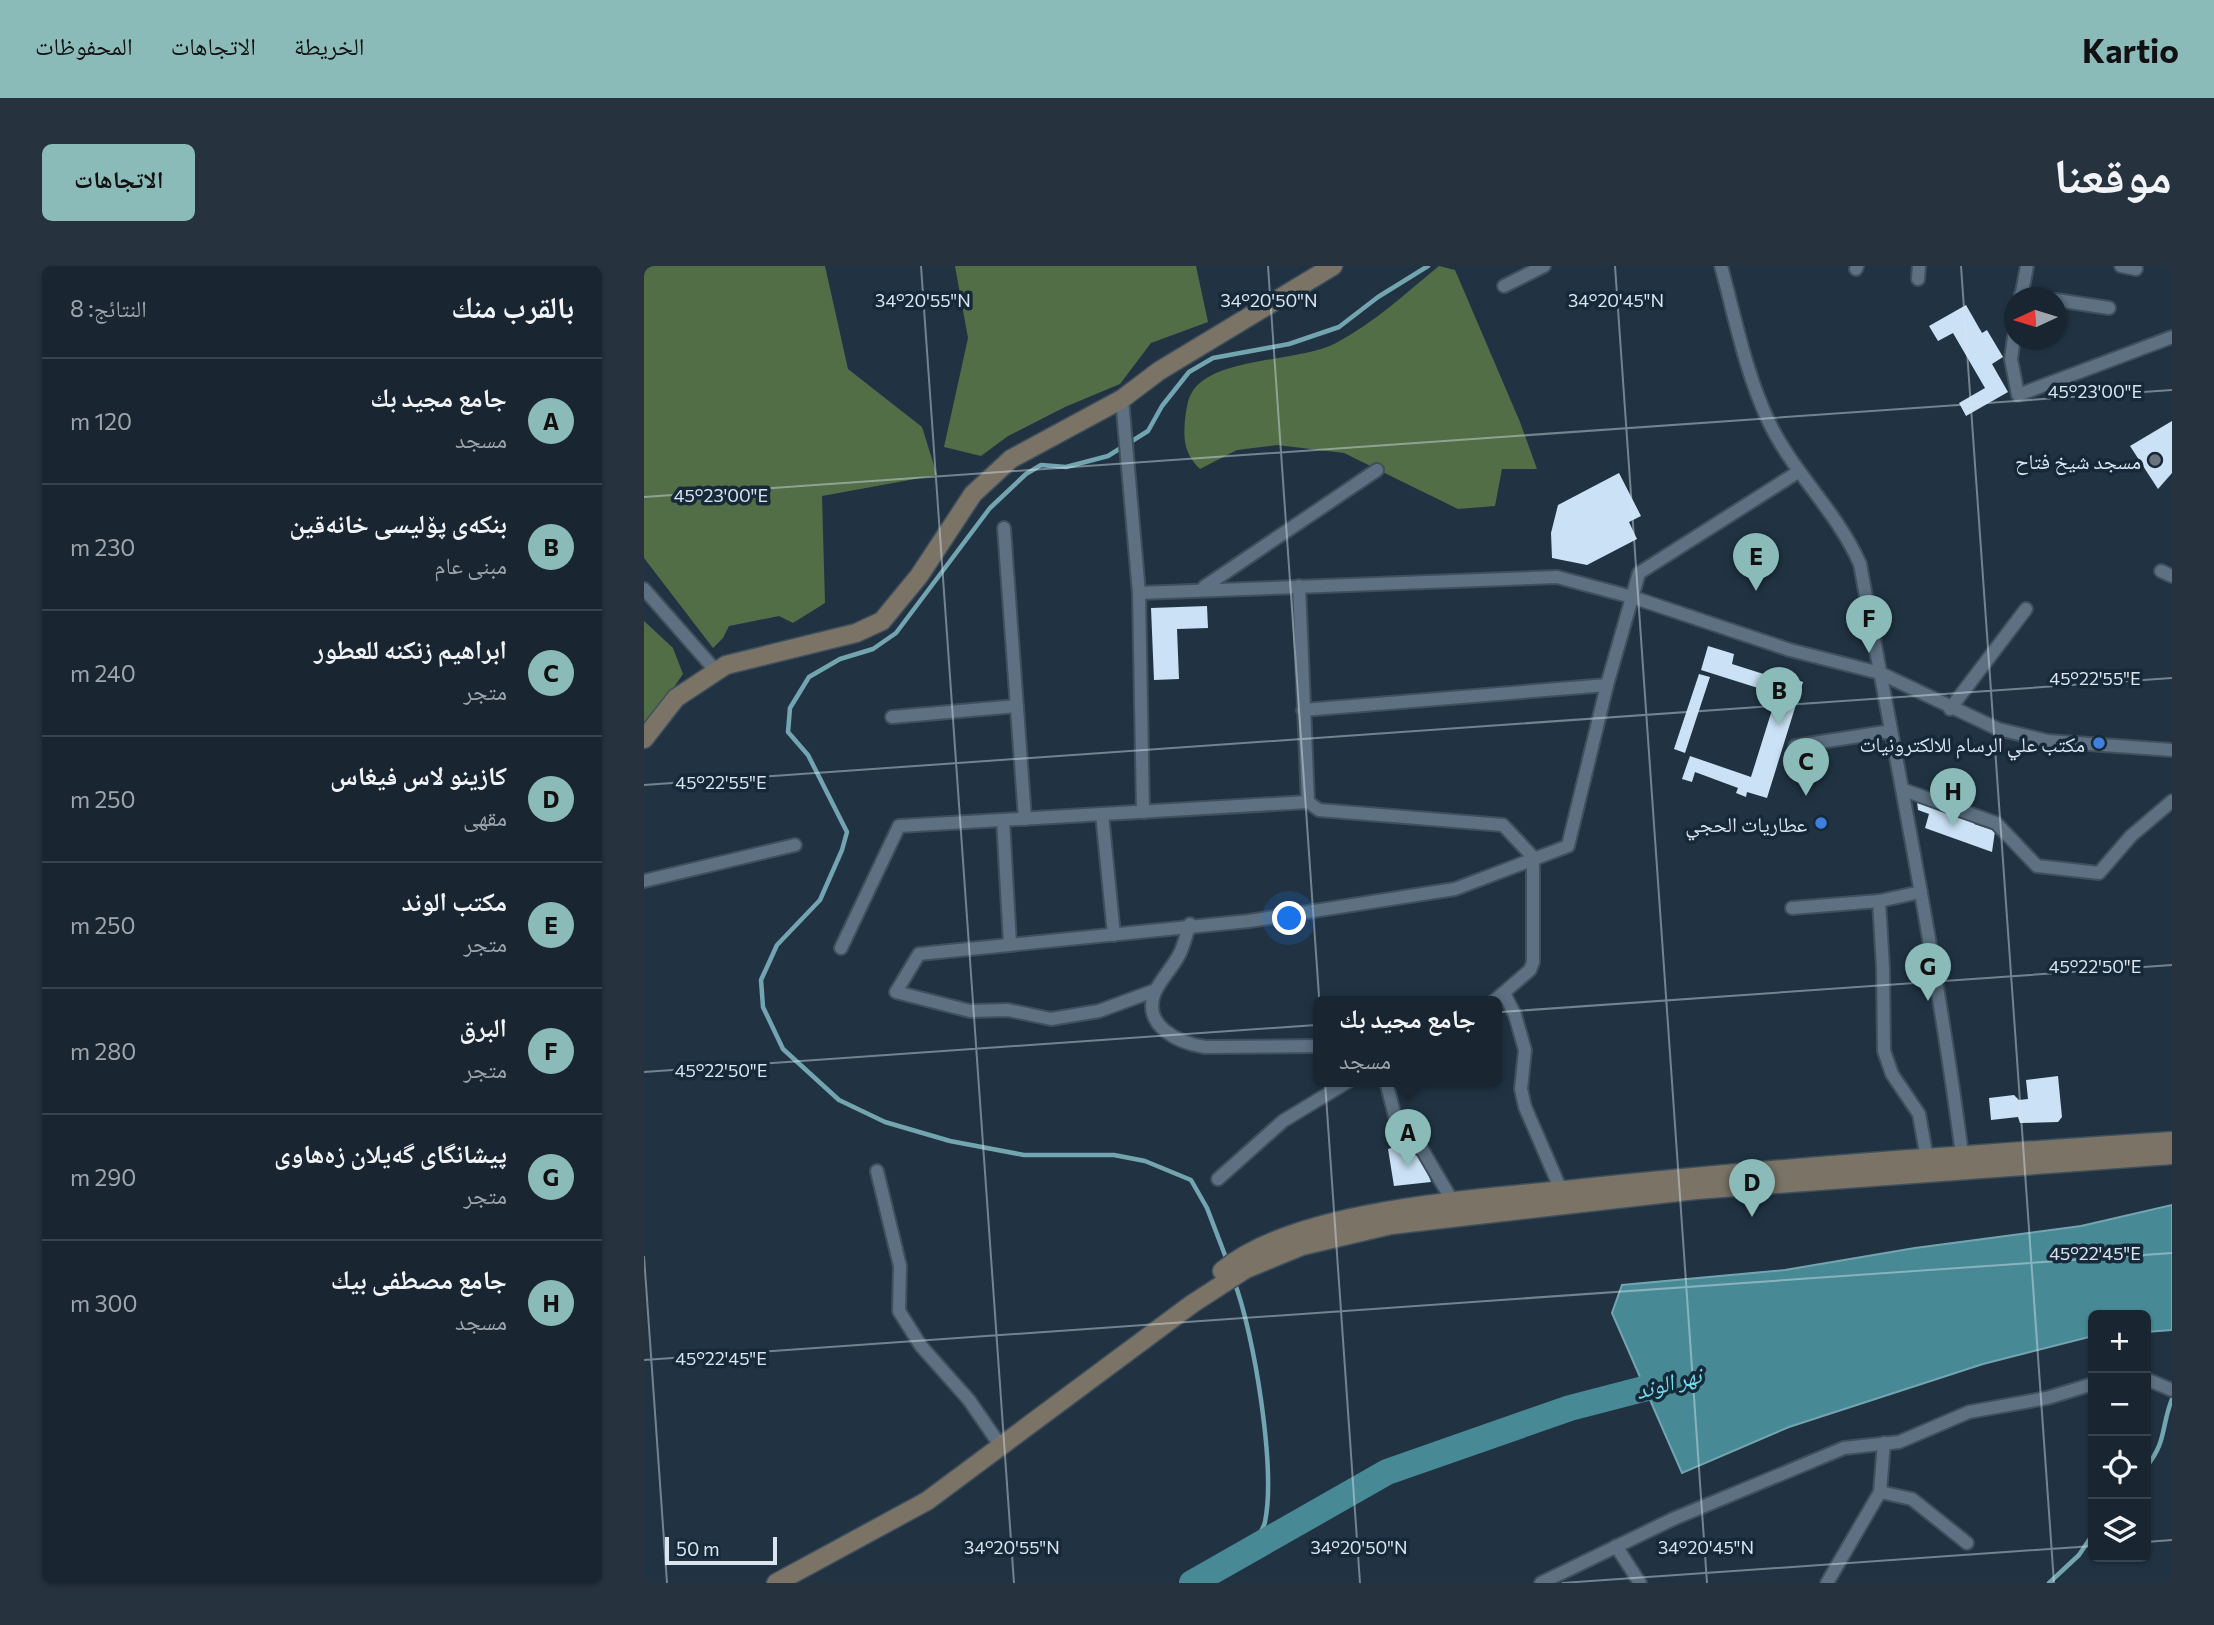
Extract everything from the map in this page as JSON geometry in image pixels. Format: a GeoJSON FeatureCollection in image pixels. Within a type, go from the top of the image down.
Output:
{"type":"FeatureCollection","features":[{"type":"Feature","properties":{"kind":"main road"},"geometry":{"type":"LineString","coordinates":[[644,740],[676,698],[716,671],[754,656],[856,633],[882,621],[919,576],[973,494],[993,474],[1036,444],[1122,399],[1159,371],[1333,266]]}},
{"type":"Feature","properties":{"kind":"main road"},"geometry":{"type":"LineString","coordinates":[[1964,1162],[2172,1141]]}},
{"type":"Feature","properties":{"kind":"main road"},"geometry":{"type":"LineString","coordinates":[[776,1583],[927,1501],[1002,1448],[1219,1281],[1252,1259],[1328,1224],[1453,1202],[1561,1191],[1928,1164],[2172,1156]]}},
{"type":"Feature","properties":{"kind":"main road"},"geometry":{"type":"LineString","coordinates":[[1252,1259],[1332,1238],[1421,1221],[1928,1164]]}},
{"type":"Feature","properties":{"kind":"street"},"geometry":{"type":"LineString","coordinates":[[1504,286],[1544,266]]}},
{"type":"Feature","properties":{"kind":"street"},"geometry":{"type":"LineString","coordinates":[[1721,266],[1749,368],[1768,420],[1798,472],[1849,538],[1860,564],[1922,892],[1947,1036],[1964,1162]]}},
{"type":"Feature","properties":{"kind":"street"},"geometry":{"type":"LineString","coordinates":[[2023,287],[2027,266]]}},
{"type":"Feature","properties":{"kind":"street"},"geometry":{"type":"LineString","coordinates":[[2121,266],[2136,269]]}},
{"type":"Feature","properties":{"kind":"street"},"geometry":{"type":"LineString","coordinates":[[2067,302],[2109,308]]}},
{"type":"Feature","properties":{"kind":"street"},"geometry":{"type":"LineString","coordinates":[[2012,350],[2011,359],[2018,395],[2172,338]]}},
{"type":"Feature","properties":{"kind":"street"},"geometry":{"type":"LineString","coordinates":[[1122,399],[1139,593],[1143,812]]}},
{"type":"Feature","properties":{"kind":"street"},"geometry":{"type":"LineString","coordinates":[[1202,589],[1377,470]]}},
{"type":"Feature","properties":{"kind":"street"},"geometry":{"type":"LineString","coordinates":[[1156,990],[1099,1011],[1051,1019],[1008,1010],[970,1011],[896,992],[919,954],[1114,935],[1190,924],[1248,921],[1455,889],[1533,857],[1568,846],[1607,685],[1639,573],[1798,472]]}},
{"type":"Feature","properties":{"kind":"street"},"geometry":{"type":"LineString","coordinates":[[1004,528],[1025,819]]}},
{"type":"Feature","properties":{"kind":"street"},"geometry":{"type":"LineString","coordinates":[[1139,593],[1557,577],[1632,597],[1761,641],[1880,673],[1950,709],[1998,729],[2023,736],[2171,746]]}},
{"type":"Feature","properties":{"kind":"street"},"geometry":{"type":"LineString","coordinates":[[1299,586],[1308,802]]}},
{"type":"Feature","properties":{"kind":"street"},"geometry":{"type":"LineString","coordinates":[[644,589],[716,671]]}},
{"type":"Feature","properties":{"kind":"street"},"geometry":{"type":"LineString","coordinates":[[1950,709],[2026,609]]}},
{"type":"Feature","properties":{"kind":"street"},"geometry":{"type":"LineString","coordinates":[[1303,710],[1607,685]]}},
{"type":"Feature","properties":{"kind":"street"},"geometry":{"type":"LineString","coordinates":[[892,717],[1017,706]]}},
{"type":"Feature","properties":{"kind":"street"},"geometry":{"type":"LineString","coordinates":[[1795,746],[1891,732]]}},
{"type":"Feature","properties":{"kind":"street"},"geometry":{"type":"LineString","coordinates":[[1904,790],[1996,823],[2037,866],[2099,873],[2131,835],[2172,802]]}},
{"type":"Feature","properties":{"kind":"street"},"geometry":{"type":"LineString","coordinates":[[841,948],[899,826],[1308,802],[1319,810],[1503,825],[1533,857],[1534,962],[1530,970],[1500,996]]}},
{"type":"Feature","properties":{"kind":"street"},"geometry":{"type":"LineString","coordinates":[[1102,814],[1114,935]]}},
{"type":"Feature","properties":{"kind":"street"},"geometry":{"type":"LineString","coordinates":[[1003,820],[1010,944]]}},
{"type":"Feature","properties":{"kind":"street"},"geometry":{"type":"LineString","coordinates":[[644,881],[795,845]]}},
{"type":"Feature","properties":{"kind":"street"},"geometry":{"type":"LineString","coordinates":[[1792,908],[1879,901],[1922,892]]}},
{"type":"Feature","properties":{"kind":"street"},"geometry":{"type":"LineString","coordinates":[[1879,901],[1884,1051],[1892,1074],[1919,1114],[1928,1164]]}},
{"type":"Feature","properties":{"kind":"street"},"geometry":{"type":"LineString","coordinates":[[1190,924],[1180,953],[1156,990],[1153,1005],[1157,1021],[1167,1034],[1188,1044],[1205,1047],[1313,1046]]}},
{"type":"Feature","properties":{"kind":"street"},"geometry":{"type":"LineString","coordinates":[[1502,1000],[1515,1015],[1525,1050],[1521,1089],[1525,1107],[1561,1191]]}},
{"type":"Feature","properties":{"kind":"street"},"geometry":{"type":"LineString","coordinates":[[1218,1179],[1283,1121],[1339,1087]]}},
{"type":"Feature","properties":{"kind":"street"},"geometry":{"type":"LineString","coordinates":[[1388,1087],[1398,1128],[1423,1151],[1453,1202]]}},
{"type":"Feature","properties":{"kind":"street"},"geometry":{"type":"LineString","coordinates":[[877,1171],[900,1266],[899,1311],[921,1346],[969,1399],[1002,1448]]}},
{"type":"Feature","properties":{"kind":"street"},"geometry":{"type":"LineString","coordinates":[[1541,1583],[1761,1480],[1843,1448],[1899,1441],[1969,1412],[2047,1398],[2088,1386]]}},
{"type":"Feature","properties":{"kind":"street"},"geometry":{"type":"LineString","coordinates":[[1828,1583],[1880,1492],[1884,1443]]}},
{"type":"Feature","properties":{"kind":"street"},"geometry":{"type":"LineString","coordinates":[[1880,1492],[1912,1499],[1968,1543]]}},
{"type":"Feature","properties":{"kind":"street"},"geometry":{"type":"LineString","coordinates":[[1616,1546],[1640,1583]]}},
{"type":"Feature","properties":{"kind":"shaded area"},"geometry":{"type":"Polygon","coordinates":[[[644,266],[825,266],[848,369],[922,427],[937,475],[822,496],[825,603],[793,623],[779,616],[729,626],[723,638],[713,648],[644,558],[644,266]]]}},
{"type":"Feature","properties":{"kind":"shaded area"},"geometry":{"type":"Polygon","coordinates":[[[955,266],[1196,266],[1208,322],[1151,343],[1120,384],[1065,407],[1008,436],[981,456],[944,447],[968,338],[955,266]]]}},
{"type":"Feature","properties":{"kind":"shaded area"},"geometry":{"type":"Polygon","coordinates":[[[1439,266],[1455,270],[1520,422],[1537,469],[1502,469],[1495,506],[1458,509],[1344,453],[1277,445],[1237,450],[1200,469],[1191,458],[1186,447],[1185,420],[1191,394],[1201,382],[1236,366],[1301,354],[1336,343],[1377,317],[1439,266]]]}},
{"type":"Feature","properties":{"kind":"shaded area"},"geometry":{"type":"Polygon","coordinates":[[[644,621],[673,648],[683,674],[644,731],[644,621]]]}},
{"type":"Feature","properties":{"kind":"water"},"geometry":{"type":"Polygon","coordinates":[[[2172,1205],[2172,1330],[2151,1332],[2151,1310],[2088,1310],[2088,1337],[1983,1364],[1789,1427],[1682,1473],[1612,1313],[1622,1285],[1785,1270],[1915,1248],[2081,1226],[2172,1205]]]}},
{"type":"Feature","properties":{"kind":"building"},"geometry":{"type":"Polygon","coordinates":[[[1966,305],[1982,333],[1987,330],[2003,357],[1992,364],[2008,392],[1966,416],[1959,403],[1985,388],[1953,333],[1938,341],[1929,326],[1966,305]]]}},
{"type":"Feature","properties":{"kind":"building","name":"مسجد شيخ فتاح"},"geometry":{"type":"Polygon","coordinates":[[[2172,421],[2172,473],[2158,489],[2130,446],[2172,421]]]}},
{"type":"Feature","properties":{"kind":"building"},"geometry":{"type":"Polygon","coordinates":[[[1619,473],[1641,516],[1629,522],[1637,539],[1587,565],[1552,558],[1551,533],[1558,505],[1619,473]]]}},
{"type":"Feature","properties":{"kind":"building"},"geometry":{"type":"Polygon","coordinates":[[[1207,606],[1208,628],[1177,629],[1179,679],[1154,680],[1151,608],[1207,606]]]}},
{"type":"Feature","properties":{"kind":"building"},"geometry":{"type":"Polygon","coordinates":[[[1708,646],[1734,654],[1732,664],[1782,680],[1788,672],[1796,674],[1794,679],[1803,682],[1767,798],[1747,792],[1746,797],[1736,793],[1738,788],[1695,772],[1692,782],[1682,779],[1690,756],[1751,777],[1777,694],[1701,670],[1708,646]]]}},
{"type":"Feature","properties":{"kind":"building"},"geometry":{"type":"Polygon","coordinates":[[[1699,674],[1710,677],[1685,753],[1674,749],[1699,674]]]}},
{"type":"Feature","properties":{"kind":"building"},"geometry":{"type":"Polygon","coordinates":[[[1917,801],[1975,820],[1974,824],[1995,831],[1992,852],[1925,828],[1929,814],[1918,810],[1917,801]]]}},
{"type":"Feature","properties":{"kind":"building"},"geometry":{"type":"Polygon","coordinates":[[[2058,1076],[2062,1117],[2058,1122],[2020,1123],[2018,1117],[1991,1120],[1989,1098],[2014,1095],[2019,1100],[2028,1099],[2026,1080],[2058,1076]]]}},
{"type":"Feature","properties":{"kind":"building"},"geometry":{"type":"Polygon","coordinates":[[[1410,1142],[1420,1151],[1431,1182],[1394,1186],[1388,1149],[1410,1142]]]}},
{"type":"Feature","properties":{"kind":"waterway"},"geometry":{"type":"LineString","coordinates":[[1228,1263],[1207,1208],[1191,1180],[1145,1161],[1114,1155],[1024,1155],[950,1141],[885,1122],[839,1100],[783,1049],[763,1007],[761,980],[777,945],[820,900],[847,832],[808,755],[788,732],[790,708],[809,677],[840,659],[873,649],[896,633],[990,508],[1026,474],[1041,465],[1066,467],[1108,456],[1148,431],[1162,406],[1189,372],[1213,358],[1289,344],[1339,327],[1378,297],[1428,266]]}},
{"type":"Feature","properties":{"kind":"waterway"},"geometry":{"type":"LineString","coordinates":[[1234,1281],[1242,1304],[1255,1366],[1268,1469],[1265,1522],[1249,1550]]}},
{"type":"Feature","properties":{"kind":"waterway","name":"نهر الوند"},"geometry":{"type":"LineString","coordinates":[[1192,1583],[1387,1472],[1570,1408],[1678,1380]]}},
{"type":"Feature","properties":{"kind":"waterway"},"geometry":{"type":"LineString","coordinates":[[2151,1461],[2161,1442],[2172,1399]]}},
{"type":"Feature","properties":{"kind":"waterway"},"geometry":{"type":"LineString","coordinates":[[2049,1583],[2079,1555],[2088,1542]]}},
{"type":"Feature","properties":{"kind":"place","name":"مسجد شيخ فتاح"},"geometry":{"type":"Point","coordinates":[2155,460]}},
{"type":"Feature","properties":{"kind":"place","name":"مكتب الوند"},"geometry":{"type":"Point","coordinates":[1756,591]}},
{"type":"Feature","properties":{"kind":"place","name":"البرق"},"geometry":{"type":"Point","coordinates":[1869,653]}},
{"type":"Feature","properties":{"kind":"place","name":"بنکەی پۆلیسی خانەقین"},"geometry":{"type":"Point","coordinates":[1779,725]}},
{"type":"Feature","properties":{"kind":"place","name":"مكتب علي الرسام للالكترونيات"},"geometry":{"type":"Point","coordinates":[2099,743]}},
{"type":"Feature","properties":{"kind":"place","name":"ابراهيم زنكنه للعطور"},"geometry":{"type":"Point","coordinates":[1806,796]}},
{"type":"Feature","properties":{"kind":"place","name":"عطاريات الحجي"},"geometry":{"type":"Point","coordinates":[1821,823]}},
{"type":"Feature","properties":{"kind":"place","name":"جامع مصطفى بيك"},"geometry":{"type":"Point","coordinates":[1953,826]}},
{"type":"Feature","properties":{"kind":"place","name":"پیشانگای گەیلان زەهاوی"},"geometry":{"type":"Point","coordinates":[1928,1001]}},
{"type":"Feature","properties":{"kind":"place","name":"جامع مجيد بك"},"geometry":{"type":"Point","coordinates":[1408,1167]}},
{"type":"Feature","properties":{"kind":"place","name":"كازينو لاس فيغاس"},"geometry":{"type":"Point","coordinates":[1752,1217]}}]}
